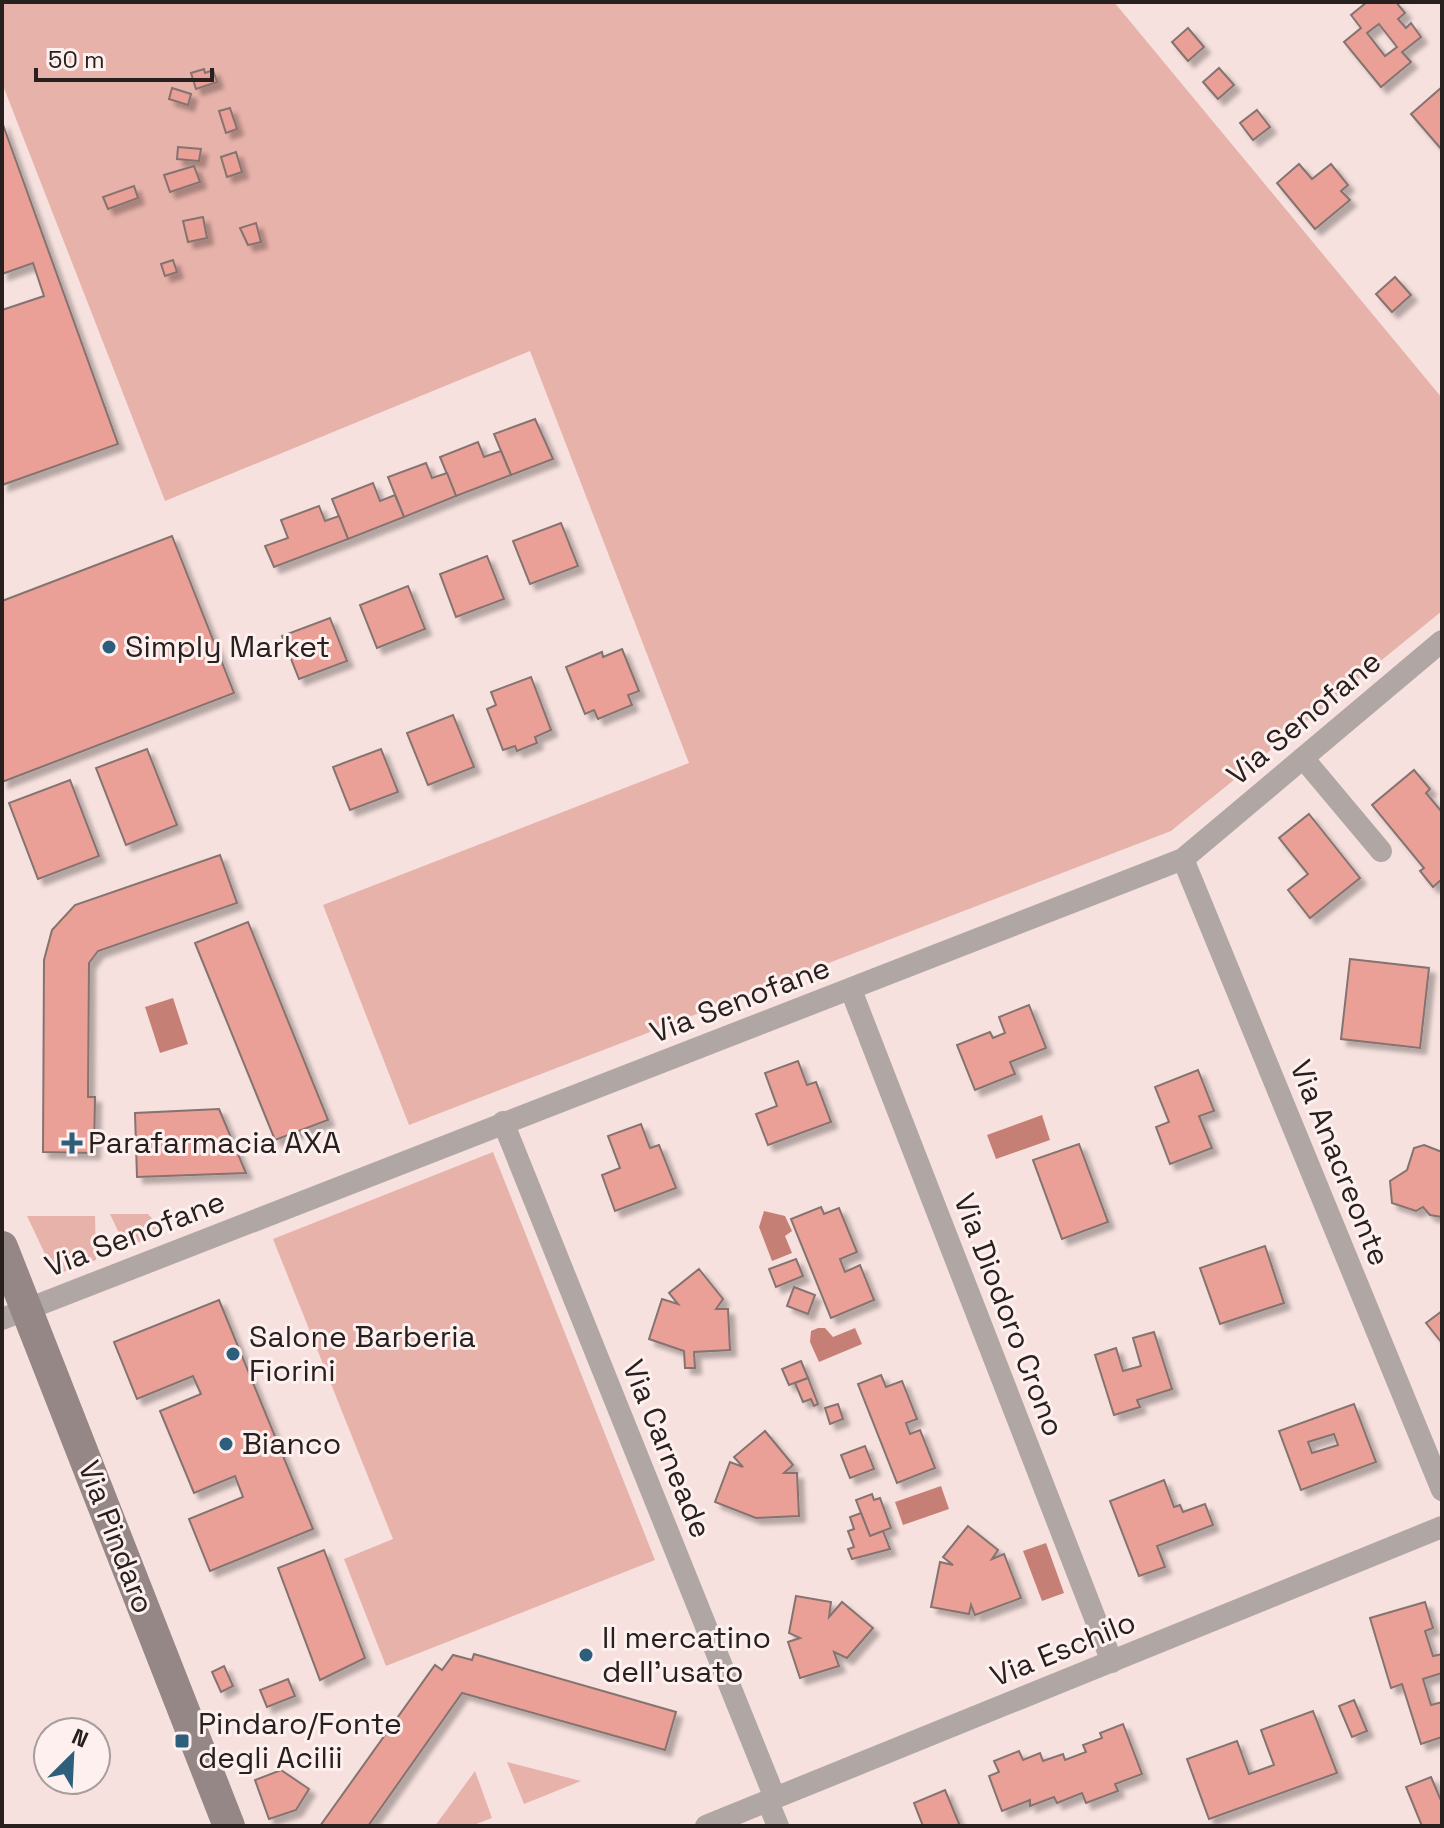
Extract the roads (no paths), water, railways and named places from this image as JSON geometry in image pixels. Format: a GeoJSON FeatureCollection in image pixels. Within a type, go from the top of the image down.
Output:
{"type":"FeatureCollection","features":[{"type":"Feature","properties":{"kind":"street","name":"Via Senofane"},"geometry":{"type":"LineString","coordinates":[[14,1314],[1183,859],[1442,641]]}},
{"type":"Feature","properties":{"kind":"street"},"geometry":{"type":"LineString","coordinates":[[1303,758],[1381,851]]}},
{"type":"Feature","properties":{"kind":"street","name":"Via Anacreonte"},"geometry":{"type":"LineString","coordinates":[[1183,859],[1442,1490]]}},
{"type":"Feature","properties":{"kind":"street","name":"Via Diodoro Crono"},"geometry":{"type":"LineString","coordinates":[[851,990],[1112,1662]]}},
{"type":"Feature","properties":{"kind":"street","name":"Via Carneade"},"geometry":{"type":"LineString","coordinates":[[503,1122],[772,1800],[778,1826]]}},
{"type":"Feature","properties":{"kind":"street","name":"Via Pindaro"},"geometry":{"type":"LineString","coordinates":[[2,1247],[14,1314],[229,1826]]}},
{"type":"Feature","properties":{"kind":"street","name":"Via Eschilo"},"geometry":{"type":"LineString","coordinates":[[706,1826],[1442,1527]]}},
{"type":"Feature","properties":{"kind":"place","name":"Simply Market"},"geometry":{"type":"Point","coordinates":[109,647]}},
{"type":"Feature","properties":{"kind":"place","name":"Parafarmacia AXA"},"geometry":{"type":"Point","coordinates":[72,1143]}},
{"type":"Feature","properties":{"kind":"place","name":"Salone Barberia Fiorini"},"geometry":{"type":"Point","coordinates":[233,1354]}},
{"type":"Feature","properties":{"kind":"place","name":"Bianco"},"geometry":{"type":"Point","coordinates":[226,1444]}},
{"type":"Feature","properties":{"kind":"place","name":"Il mercatino dell'usato"},"geometry":{"type":"Point","coordinates":[586,1655]}},
{"type":"Feature","properties":{"kind":"place","name":"Pindaro/Fonte degli Acilii"},"geometry":{"type":"Point","coordinates":[182,1741]}}]}
